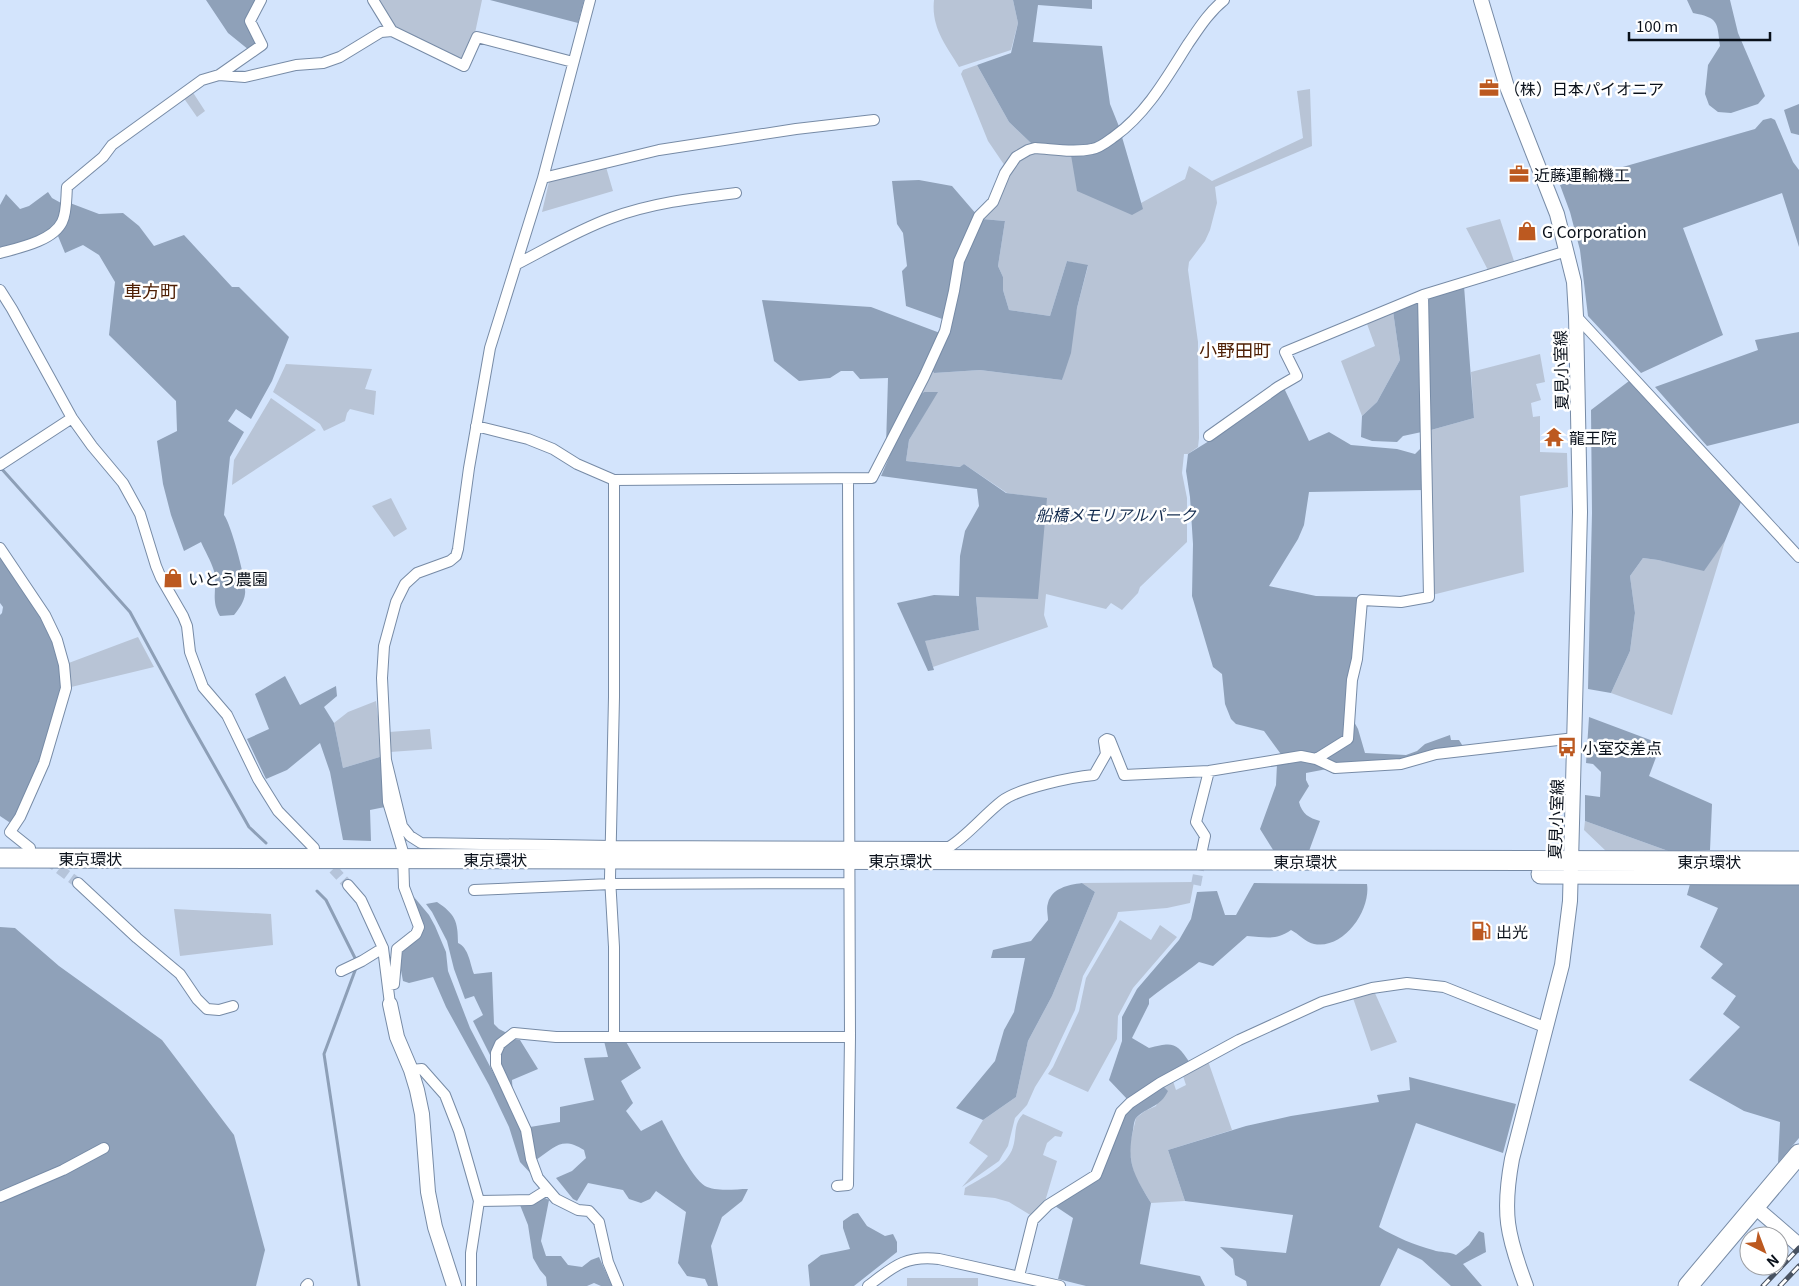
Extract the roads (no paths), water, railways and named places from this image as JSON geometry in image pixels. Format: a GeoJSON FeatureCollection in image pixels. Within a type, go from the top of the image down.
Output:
{"type":"FeatureCollection","features":[{"type":"Feature","properties":{"kind":"highway","name":"東京環状"},"geometry":{"type":"LineString","coordinates":[[0,858],[403,866]]}},
{"type":"Feature","properties":{"kind":"highway","name":"東京環状"},"geometry":{"type":"LineString","coordinates":[[1570,868],[1799,861]]}},
{"type":"Feature","properties":{"kind":"highway","name":"東京環状"},"geometry":{"type":"LineString","coordinates":[[0,871],[403,866],[848,865],[1570,868],[1799,875]]}},
{"type":"Feature","properties":{"kind":"highway"},"geometry":{"type":"LineString","coordinates":[[1688,1286],[1760,1212],[1799,1154]]}},
{"type":"Feature","properties":{"kind":"main road","name":"夏見小室線"},"geometry":{"type":"LineString","coordinates":[[1481,0],[1507,87],[1557,214],[1574,282],[1576,316],[1580,512],[1576,738],[1570,901],[1562,965],[1512,1158],[1507,1186],[1508,1229],[1512,1249],[1526,1286]]}},
{"type":"Feature","properties":{"kind":"main road"},"geometry":{"type":"LineString","coordinates":[[390,1004],[397,1037],[411,1070],[422,1114],[430,1201],[435,1227],[454,1286]]}},
{"type":"Feature","properties":{"kind":"main road"},"geometry":{"type":"LineString","coordinates":[[1760,1212],[1799,1244]]}},
{"type":"Feature","properties":{"kind":"street"},"geometry":{"type":"LineString","coordinates":[[219,76],[262,44],[250,21],[261,0]]}},
{"type":"Feature","properties":{"kind":"street"},"geometry":{"type":"LineString","coordinates":[[373,0],[392,31]]}},
{"type":"Feature","properties":{"kind":"street"},"geometry":{"type":"LineString","coordinates":[[388,985],[394,984],[397,949],[419,930],[404,887],[403,852],[388,802],[382,678],[384,646],[396,602],[405,584],[418,573],[450,561],[456,556],[490,348],[543,178],[590,0]]}},
{"type":"Feature","properties":{"kind":"street"},"geometry":{"type":"LineString","coordinates":[[476,426],[528,439],[553,448],[577,464],[614,480],[872,478],[945,331],[959,261],[979,216],[993,202],[1005,173],[1016,157],[1034,148],[1079,151],[1094,149],[1122,131],[1136,118],[1153,96],[1203,21],[1224,0]]}},
{"type":"Feature","properties":{"kind":"street"},"geometry":{"type":"LineString","coordinates":[[0,254],[23,247],[56,231],[62,222],[65,212],[67,187],[102,157],[112,145],[188,88],[202,80],[219,76],[245,77],[296,66],[323,64],[340,57],[382,32],[392,31],[464,66],[476,37],[573,62]]}},
{"type":"Feature","properties":{"kind":"street"},"geometry":{"type":"LineString","coordinates":[[543,178],[659,150],[796,129],[874,120]]}},
{"type":"Feature","properties":{"kind":"street"},"geometry":{"type":"LineString","coordinates":[[517,264],[586,228],[634,210],[689,199],[736,193]]}},
{"type":"Feature","properties":{"kind":"street"},"geometry":{"type":"LineString","coordinates":[[1209,436],[1278,387],[1297,376],[1285,352],[1423,295],[1567,251]]}},
{"type":"Feature","properties":{"kind":"street"},"geometry":{"type":"LineString","coordinates":[[0,290],[12,308],[72,418],[123,483],[140,514],[156,566],[185,621],[190,652],[203,687],[227,715],[258,780],[278,811],[314,848]]}},
{"type":"Feature","properties":{"kind":"street"},"geometry":{"type":"LineString","coordinates":[[1316,759],[1348,740],[1352,680],[1357,659],[1362,600],[1401,602],[1429,597],[1423,295]]}},
{"type":"Feature","properties":{"kind":"street"},"geometry":{"type":"LineString","coordinates":[[1576,316],[1799,557]]}},
{"type":"Feature","properties":{"kind":"street"},"geometry":{"type":"LineString","coordinates":[[2,464],[72,418]]}},
{"type":"Feature","properties":{"kind":"street"},"geometry":{"type":"LineString","coordinates":[[837,1186],[848,1185],[850,1037],[848,479]]}},
{"type":"Feature","properties":{"kind":"street"},"geometry":{"type":"LineString","coordinates":[[614,480],[611,866],[614,1036]]}},
{"type":"Feature","properties":{"kind":"street"},"geometry":{"type":"LineString","coordinates":[[0,548],[45,615],[57,640],[64,665],[66,688],[44,763],[20,817],[10,832],[30,848]]}},
{"type":"Feature","properties":{"kind":"street"},"geometry":{"type":"LineString","coordinates":[[386,760],[402,826],[410,836],[421,843],[611,866],[848,865],[949,847],[1009,797],[1039,786],[1080,776],[1094,775],[1106,754],[1104,740],[1108,739],[1124,775],[1209,771],[1294,756],[1316,759],[1335,768],[1401,764],[1436,754],[1576,738]]}},
{"type":"Feature","properties":{"kind":"street"},"geometry":{"type":"LineString","coordinates":[[1202,850],[1204,836],[1196,822],[1209,771]]}},
{"type":"Feature","properties":{"kind":"street"},"geometry":{"type":"LineString","coordinates":[[474,890],[611,866]]}},
{"type":"Feature","properties":{"kind":"street"},"geometry":{"type":"LineString","coordinates":[[78,883],[137,938],[180,974],[197,999],[207,1009],[219,1010],[233,1006]]}},
{"type":"Feature","properties":{"kind":"street"},"geometry":{"type":"LineString","coordinates":[[348,885],[361,900],[384,948],[390,1004]]}},
{"type":"Feature","properties":{"kind":"street"},"geometry":{"type":"LineString","coordinates":[[341,971],[362,962],[384,948]]}},
{"type":"Feature","properties":{"kind":"street"},"geometry":{"type":"LineString","coordinates":[[1019,1276],[1033,1220],[1048,1205],[1096,1176],[1121,1112],[1125,1107],[1160,1083],[1240,1040],[1322,1002],[1372,988],[1407,983],[1444,986],[1547,1028]]}},
{"type":"Feature","properties":{"kind":"street"},"geometry":{"type":"LineString","coordinates":[[618,1286],[608,1262],[599,1222],[589,1211],[578,1210],[556,1199],[538,1178],[531,1159],[526,1130],[496,1065],[496,1052],[500,1044],[514,1033],[556,1037],[850,1037]]}},
{"type":"Feature","properties":{"kind":"street"},"geometry":{"type":"LineString","coordinates":[[411,1070],[422,1068],[445,1096],[459,1130],[479,1201],[471,1252],[471,1286]]}},
{"type":"Feature","properties":{"kind":"street"},"geometry":{"type":"LineString","coordinates":[[0,1197],[63,1170],[104,1148]]}},
{"type":"Feature","properties":{"kind":"street"},"geometry":{"type":"LineString","coordinates":[[479,1201],[531,1200],[547,1190]]}},
{"type":"Feature","properties":{"kind":"street"},"geometry":{"type":"LineString","coordinates":[[868,1286],[903,1261],[925,1257],[1060,1286]]}},
{"type":"Feature","properties":{"kind":"waterway"},"geometry":{"type":"LineString","coordinates":[[0,467],[130,612],[249,827],[266,843]]}},
{"type":"Feature","properties":{"kind":"waterway"},"geometry":{"type":"LineString","coordinates":[[317,891],[326,900],[357,962]]}},
{"type":"Feature","properties":{"kind":"waterway"},"geometry":{"type":"LineString","coordinates":[[356,968],[324,1054],[359,1286]]}},
{"type":"Feature","properties":{"kind":"tunnel"},"geometry":{"type":"LineString","coordinates":[[323,858],[348,885]]}},
{"type":"Feature","properties":{"kind":"tunnel"},"geometry":{"type":"LineString","coordinates":[[1196,885],[1201,858]]}},
{"type":"Feature","properties":{"kind":"tunnel"},"geometry":{"type":"LineString","coordinates":[[47,860],[78,883]]}},
{"type":"Feature","properties":{"kind":"railway"},"geometry":{"type":"LineString","coordinates":[[1763,1286],[1799,1248]]}},
{"type":"Feature","properties":{"kind":"railway"},"geometry":{"type":"LineString","coordinates":[[1780,1286],[1799,1266]]}},
{"type":"Feature","properties":{"kind":"place","name":"（株）日本パイオニア"},"geometry":{"type":"Point","coordinates":[1489,88]}},
{"type":"Feature","properties":{"kind":"place","name":"近藤運輸機工"},"geometry":{"type":"Point","coordinates":[1519,174]}},
{"type":"Feature","properties":{"kind":"place","name":"G Corporation"},"geometry":{"type":"Point","coordinates":[1527,231]}},
{"type":"Feature","properties":{"kind":"place","name":"龍王院"},"geometry":{"type":"Point","coordinates":[1554,437]}},
{"type":"Feature","properties":{"kind":"place","name":"いとう農園"},"geometry":{"type":"Point","coordinates":[173,578]}},
{"type":"Feature","properties":{"kind":"place","name":"小室交差点"},"geometry":{"type":"Point","coordinates":[1567,747]}},
{"type":"Feature","properties":{"kind":"place","name":"出光"},"geometry":{"type":"Point","coordinates":[1481,931]}},
{"type":"Feature","properties":{"kind":"district","name":"車方町"},"geometry":{"type":"Point","coordinates":[151,290]}},
{"type":"Feature","properties":{"kind":"district","name":"小野田町"},"geometry":{"type":"Point","coordinates":[1235,349]}},
{"type":"Feature","properties":{"kind":"park label","name":"船橋メモリアルパーク"},"geometry":{"type":"Point","coordinates":[1116,514]}}]}
